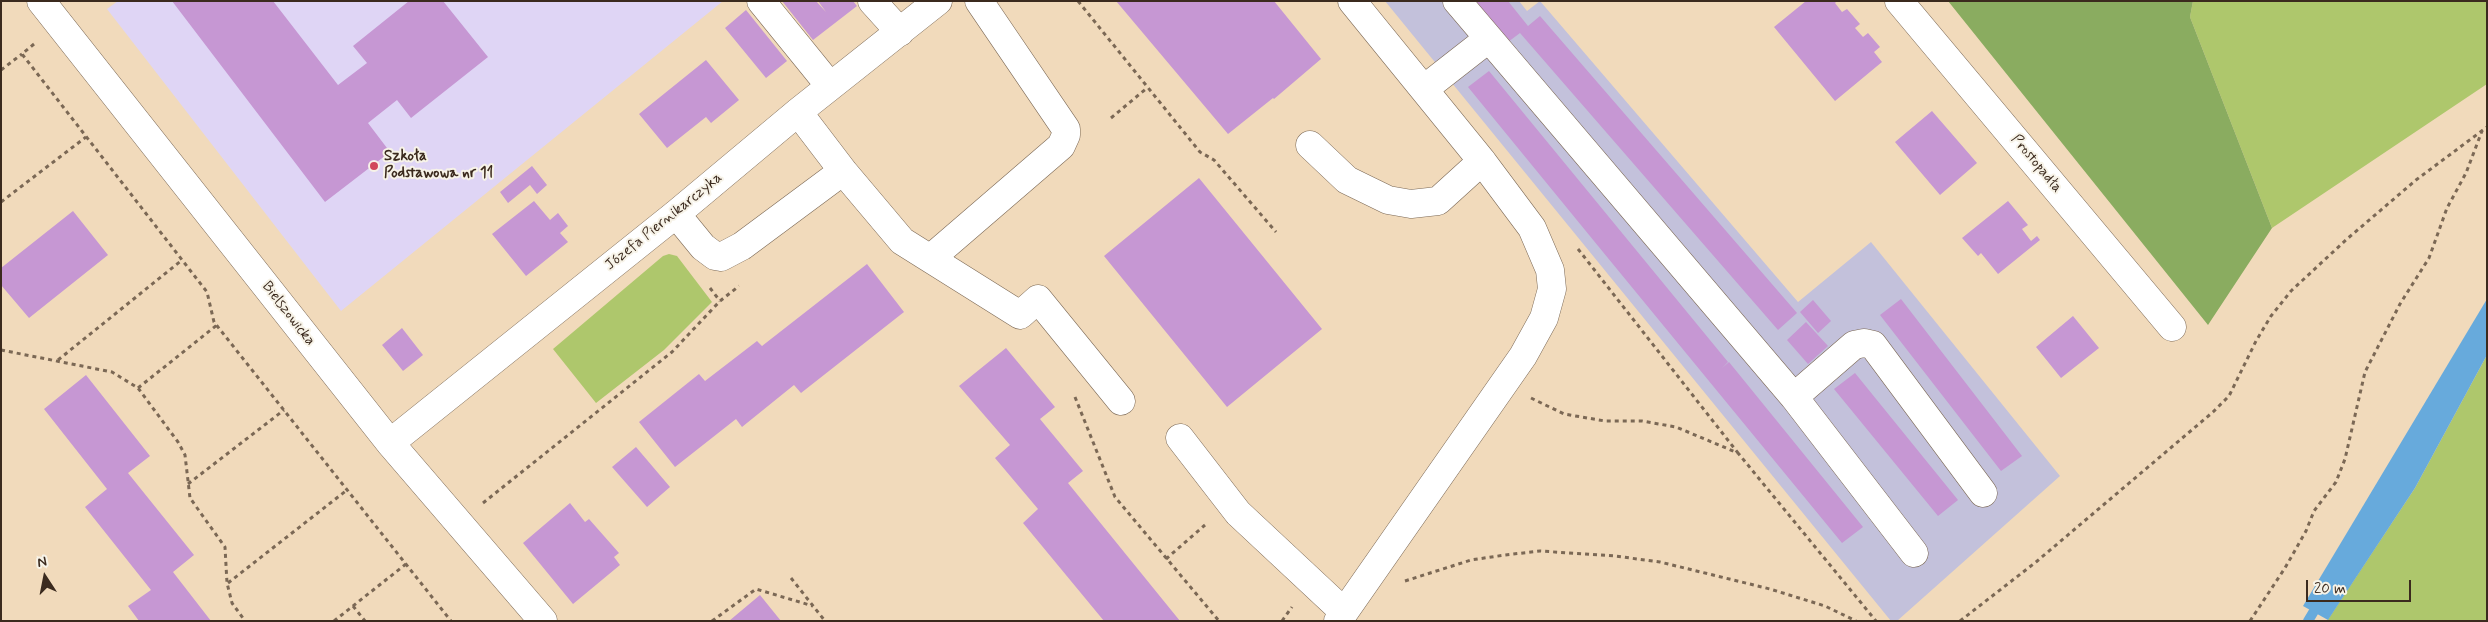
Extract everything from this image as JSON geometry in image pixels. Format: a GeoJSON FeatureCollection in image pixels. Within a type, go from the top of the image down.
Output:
{"type":"FeatureCollection","features":[{"type":"Feature","properties":{"kind":"street","name":"Bielszowicka"},"geometry":{"type":"LineString","coordinates":[[41,1],[390,443],[543,621]]}},
{"type":"Feature","properties":{"kind":"street"},"geometry":{"type":"LineString","coordinates":[[761,1],[830,86]]}},
{"type":"Feature","properties":{"kind":"street"},"geometry":{"type":"LineString","coordinates":[[872,1],[900,32]]}},
{"type":"Feature","properties":{"kind":"street","name":"Józefa Piernikarczyka"},"geometry":{"type":"LineString","coordinates":[[390,443],[676,214],[830,86],[938,1]]}},
{"type":"Feature","properties":{"kind":"street"},"geometry":{"type":"LineString","coordinates":[[931,258],[1061,146],[1066,135],[1066,129],[979,1]]}},
{"type":"Feature","properties":{"kind":"street"},"geometry":{"type":"LineString","coordinates":[[1180,438],[1238,513],[1341,616],[1523,356],[1544,318],[1552,289],[1550,270],[1532,228],[1482,161],[1352,1]]}},
{"type":"Feature","properties":{"kind":"street"},"geometry":{"type":"LineString","coordinates":[[1457,1],[1794,397],[1914,553]]}},
{"type":"Feature","properties":{"kind":"street","name":"Prostopadła"},"geometry":{"type":"LineString","coordinates":[[1899,1],[2172,327]]}},
{"type":"Feature","properties":{"kind":"street"},"geometry":{"type":"LineString","coordinates":[[1424,89],[1488,39]]}},
{"type":"Feature","properties":{"kind":"street"},"geometry":{"type":"LineString","coordinates":[[798,112],[902,241],[1020,315],[1038,299],[1121,400]]}},
{"type":"Feature","properties":{"kind":"street"},"geometry":{"type":"LineString","coordinates":[[1310,145],[1348,180],[1388,200],[1410,204],[1438,201],[1482,161]]}},
{"type":"Feature","properties":{"kind":"street"},"geometry":{"type":"LineString","coordinates":[[676,214],[703,247],[715,256],[721,256],[742,246],[843,170]]}},
{"type":"Feature","properties":{"kind":"street"},"geometry":{"type":"LineString","coordinates":[[1794,397],[1854,345],[1864,343],[1872,345],[1984,493]]}},
{"type":"Feature","properties":{"kind":"path"},"geometry":{"type":"LineString","coordinates":[[1078,1],[1200,152],[1214,160],[1276,232]]}},
{"type":"Feature","properties":{"kind":"path"},"geometry":{"type":"LineString","coordinates":[[1,70],[40,38]]}},
{"type":"Feature","properties":{"kind":"path"},"geometry":{"type":"LineString","coordinates":[[22,54],[207,292],[216,325],[451,621]]}},
{"type":"Feature","properties":{"kind":"path"},"geometry":{"type":"LineString","coordinates":[[1111,118],[1147,88]]}},
{"type":"Feature","properties":{"kind":"path"},"geometry":{"type":"LineString","coordinates":[[1960,621],[2036,562],[2213,412],[2229,396],[2256,341],[2271,316],[2291,291],[2347,239],[2416,180],[2487,127]]}},
{"type":"Feature","properties":{"kind":"path"},"geometry":{"type":"LineString","coordinates":[[2250,621],[2285,568],[2306,531],[2314,512],[2336,482],[2345,459],[2365,372],[2400,304],[2429,258],[2447,208],[2466,173],[2482,131]]}},
{"type":"Feature","properties":{"kind":"path"},"geometry":{"type":"LineString","coordinates":[[1,202],[86,137]]}},
{"type":"Feature","properties":{"kind":"path"},"geometry":{"type":"LineString","coordinates":[[1536,237],[1561,227],[1738,453],[1876,621]]}},
{"type":"Feature","properties":{"kind":"path"},"geometry":{"type":"LineString","coordinates":[[57,360],[182,260]]}},
{"type":"Feature","properties":{"kind":"path"},"geometry":{"type":"LineString","coordinates":[[477,508],[672,352],[720,301],[744,283]]}},
{"type":"Feature","properties":{"kind":"path"},"geometry":{"type":"LineString","coordinates":[[138,388],[216,325]]}},
{"type":"Feature","properties":{"kind":"path"},"geometry":{"type":"LineString","coordinates":[[1,350],[112,372],[138,388],[178,442],[185,455],[190,498],[225,547],[227,583],[232,604],[245,621]]}},
{"type":"Feature","properties":{"kind":"path"},"geometry":{"type":"LineString","coordinates":[[1502,386],[1564,414],[1605,421],[1642,421],[1676,427],[1738,453]]}},
{"type":"Feature","properties":{"kind":"path"},"geometry":{"type":"LineString","coordinates":[[1071,388],[1115,497],[1219,621]]}},
{"type":"Feature","properties":{"kind":"path"},"geometry":{"type":"LineString","coordinates":[[187,484],[284,410]]}},
{"type":"Feature","properties":{"kind":"path"},"geometry":{"type":"LineString","coordinates":[[227,583],[347,490]]}},
{"type":"Feature","properties":{"kind":"path"},"geometry":{"type":"LineString","coordinates":[[1166,559],[1205,525]]}},
{"type":"Feature","properties":{"kind":"path"},"geometry":{"type":"LineString","coordinates":[[1400,584],[1471,560],[1540,551],[1573,552],[1660,562],[1714,574],[1798,597],[1825,606],[1856,621]]}},
{"type":"Feature","properties":{"kind":"path"},"geometry":{"type":"LineString","coordinates":[[334,621],[406,564]]}},
{"type":"Feature","properties":{"kind":"path"},"geometry":{"type":"LineString","coordinates":[[791,578],[825,621]]}},
{"type":"Feature","properties":{"kind":"path"},"geometry":{"type":"LineString","coordinates":[[712,621],[756,589],[813,606]]}},
{"type":"Feature","properties":{"kind":"path"},"geometry":{"type":"LineString","coordinates":[[353,606],[365,621]]}},
{"type":"Feature","properties":{"kind":"shaded area","name":"Szkoła Podstawowa nr 11"},"geometry":{"type":"Polygon","coordinates":[[[118,1],[723,1],[341,311],[107,9],[118,1]]]}},
{"type":"Feature","properties":{"kind":"shaded area"},"geometry":{"type":"Polygon","coordinates":[[[1385,1],[1519,1],[1527,11],[1540,1],[1798,302],[1871,242],[2060,476],[1897,621],[1891,621],[1385,1]]]}},
{"type":"Feature","properties":{"kind":"green space"},"geometry":{"type":"Polygon","coordinates":[[[1948,1],[2193,1],[2190,17],[2272,228],[2208,325],[1948,1]]]}},
{"type":"Feature","properties":{"kind":"green space"},"geometry":{"type":"Polygon","coordinates":[[[2193,1],[2487,1],[2487,84],[2272,228],[2190,17],[2193,1]]]}},
{"type":"Feature","properties":{"kind":"green space"},"geometry":{"type":"Polygon","coordinates":[[[669,254],[677,256],[712,302],[664,350],[596,403],[553,349],[663,256],[669,254]]]}},
{"type":"Feature","properties":{"kind":"green space"},"geometry":{"type":"Polygon","coordinates":[[[2487,355],[2487,621],[2327,621],[2415,488],[2487,355]]]}},
{"type":"Feature","properties":{"kind":"water"},"geometry":{"type":"Polygon","coordinates":[[[2487,299],[2487,355],[2415,488],[2328,620],[2303,606],[2487,299]]]}},
{"type":"Feature","properties":{"kind":"building"},"geometry":{"type":"Polygon","coordinates":[[[172,1],[273,1],[338,85],[367,63],[353,46],[409,1],[443,1],[488,57],[411,118],[397,100],[368,123],[390,152],[325,202],[172,1]]]}},
{"type":"Feature","properties":{"kind":"building"},"geometry":{"type":"Polygon","coordinates":[[[782,1],[816,1],[826,12],[818,1],[853,1],[857,6],[813,40],[782,1]]]}},
{"type":"Feature","properties":{"kind":"building"},"geometry":{"type":"Polygon","coordinates":[[[1116,1],[1274,1],[1321,59],[1274,99],[1228,134],[1116,1]]]}},
{"type":"Feature","properties":{"kind":"building"},"geometry":{"type":"Polygon","coordinates":[[[1474,1],[1508,1],[1528,26],[1540,16],[1797,313],[1778,330],[1520,33],[1508,42],[1474,1]]]}},
{"type":"Feature","properties":{"kind":"building"},"geometry":{"type":"Polygon","coordinates":[[[1806,1],[1837,1],[1835,3],[1842,12],[1847,9],[1860,24],[1855,28],[1863,37],[1868,33],[1880,47],[1874,52],[1882,62],[1835,101],[1774,27],[1806,1]]]}},
{"type":"Feature","properties":{"kind":"building"},"geometry":{"type":"Polygon","coordinates":[[[746,10],[787,61],[766,78],[725,28],[746,10]]]}},
{"type":"Feature","properties":{"kind":"building"},"geometry":{"type":"Polygon","coordinates":[[[706,60],[739,100],[711,123],[706,117],[667,148],[639,114],[706,60]]]}},
{"type":"Feature","properties":{"kind":"building"},"geometry":{"type":"Polygon","coordinates":[[[1489,71],[1728,362],[1722,368],[1729,362],[1863,527],[1842,543],[1603,252],[1468,87],[1489,71]]]}},
{"type":"Feature","properties":{"kind":"building"},"geometry":{"type":"Polygon","coordinates":[[[1932,111],[1977,163],[1940,195],[1895,142],[1932,111]]]}},
{"type":"Feature","properties":{"kind":"building"},"geometry":{"type":"Polygon","coordinates":[[[532,166],[547,185],[537,194],[530,185],[508,203],[500,192],[532,166]]]}},
{"type":"Feature","properties":{"kind":"building"},"geometry":{"type":"Polygon","coordinates":[[[1199,178],[1322,329],[1227,407],[1104,256],[1199,178]]]}},
{"type":"Feature","properties":{"kind":"building"},"geometry":{"type":"Polygon","coordinates":[[[534,201],[550,220],[558,213],[568,226],[560,233],[568,242],[526,276],[492,234],[534,201]]]}},
{"type":"Feature","properties":{"kind":"building"},"geometry":{"type":"Polygon","coordinates":[[[2008,201],[2028,225],[2022,229],[2031,241],[2037,236],[2040,240],[1998,274],[1981,253],[1978,256],[1962,238],[2008,201]]]}},
{"type":"Feature","properties":{"kind":"building"},"geometry":{"type":"Polygon","coordinates":[[[73,211],[108,255],[29,318],[1,285],[1,268],[73,211]]]}},
{"type":"Feature","properties":{"kind":"building"},"geometry":{"type":"Polygon","coordinates":[[[867,264],[904,312],[801,393],[794,385],[742,427],[736,419],[675,467],[639,422],[699,374],[705,381],[757,341],[762,346],[867,264]]]}},
{"type":"Feature","properties":{"kind":"building"},"geometry":{"type":"Polygon","coordinates":[[[1901,299],[2022,456],[2001,471],[1880,315],[1901,299]]]}},
{"type":"Feature","properties":{"kind":"building"},"geometry":{"type":"Polygon","coordinates":[[[1813,300],[1831,321],[1818,333],[1800,312],[1813,300]]]}},
{"type":"Feature","properties":{"kind":"building"},"geometry":{"type":"Polygon","coordinates":[[[2073,316],[2099,348],[2061,378],[2036,347],[2073,316]]]}},
{"type":"Feature","properties":{"kind":"building"},"geometry":{"type":"Polygon","coordinates":[[[1806,322],[1828,346],[1808,364],[1787,340],[1806,322]]]}},
{"type":"Feature","properties":{"kind":"building"},"geometry":{"type":"Polygon","coordinates":[[[402,328],[423,355],[403,371],[382,345],[402,328]]]}},
{"type":"Feature","properties":{"kind":"building"},"geometry":{"type":"Polygon","coordinates":[[[1006,348],[1055,407],[1040,419],[1083,471],[1068,483],[1180,621],[1104,621],[1023,523],[1038,509],[995,458],[1010,445],[959,386],[1006,348]]]}},
{"type":"Feature","properties":{"kind":"building"},"geometry":{"type":"Polygon","coordinates":[[[1855,373],[1958,500],[1938,516],[1834,389],[1855,373]]]}},
{"type":"Feature","properties":{"kind":"building"},"geometry":{"type":"Polygon","coordinates":[[[86,375],[150,456],[128,473],[194,555],[173,572],[211,621],[139,621],[128,606],[151,590],[85,507],[107,489],[44,409],[86,375]]]}},
{"type":"Feature","properties":{"kind":"building"},"geometry":{"type":"Polygon","coordinates":[[[636,447],[670,487],[647,507],[612,467],[636,447]]]}},
{"type":"Feature","properties":{"kind":"building"},"geometry":{"type":"Polygon","coordinates":[[[570,503],[585,522],[589,519],[619,553],[614,557],[620,565],[573,604],[523,543],[570,503]]]}},
{"type":"Feature","properties":{"kind":"building"},"geometry":{"type":"Polygon","coordinates":[[[760,595],[781,621],[729,621],[760,595]]]}},
{"type":"Feature","properties":{"kind":"waterway"},"geometry":{"type":"LineString","coordinates":[[2308,621],[2320,601]]}},
{"type":"Feature","properties":{"kind":"place","name":"Szkoła Podstawowa nr 11"},"geometry":{"type":"Point","coordinates":[374,166]}}]}
